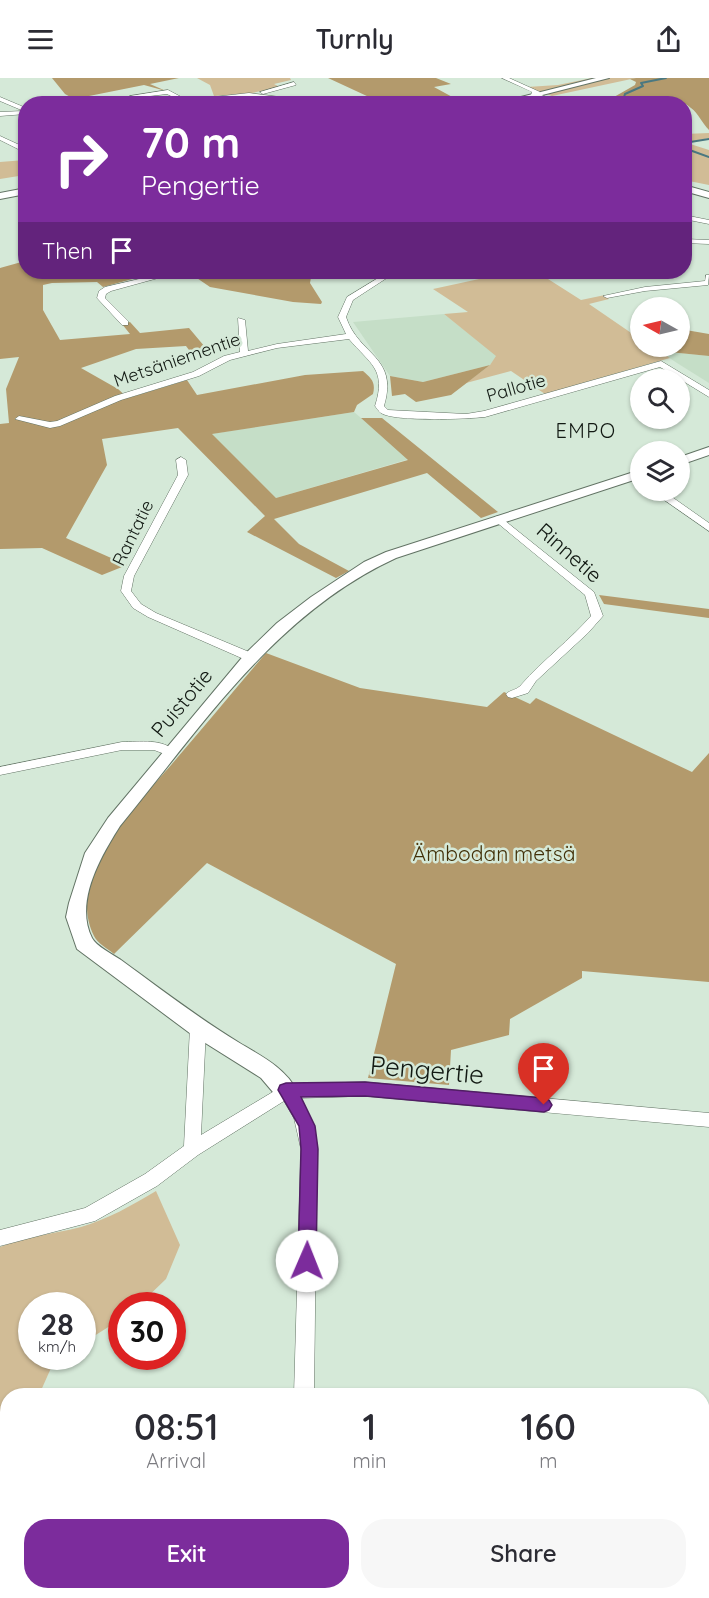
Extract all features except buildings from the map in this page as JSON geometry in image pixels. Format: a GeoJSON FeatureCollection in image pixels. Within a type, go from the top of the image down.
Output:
{"type":"FeatureCollection","features":[{"type":"Feature","properties":{"kind":"street"},"geometry":{"type":"LineString","coordinates":[[505,78],[541,96]]}},
{"type":"Feature","properties":{"kind":"street"},"geometry":{"type":"LineString","coordinates":[[528,96],[606,78]]}},
{"type":"Feature","properties":{"kind":"street"},"geometry":{"type":"LineString","coordinates":[[262,94],[294,84]]}},
{"type":"Feature","properties":{"kind":"street"},"geometry":{"type":"LineString","coordinates":[[132,96],[168,92],[176,96]]}},
{"type":"Feature","properties":{"kind":"street"},"geometry":{"type":"LineString","coordinates":[[240,96],[262,94],[273,96]]}},
{"type":"Feature","properties":{"kind":"street"},"geometry":{"type":"LineString","coordinates":[[0,99],[18,107]]}},
{"type":"Feature","properties":{"kind":"street"},"geometry":{"type":"LineString","coordinates":[[0,114],[18,112]]}},
{"type":"Feature","properties":{"kind":"street"},"geometry":{"type":"LineString","coordinates":[[0,138],[18,147]]}},
{"type":"Feature","properties":{"kind":"street"},"geometry":{"type":"LineString","coordinates":[[692,190],[709,195]]}},
{"type":"Feature","properties":{"kind":"street"},"geometry":{"type":"LineString","coordinates":[[0,196],[18,194]]}},
{"type":"Feature","properties":{"kind":"street"},"geometry":{"type":"LineString","coordinates":[[692,219],[709,222]]}},
{"type":"Feature","properties":{"kind":"street"},"geometry":{"type":"LineString","coordinates":[[692,241],[709,242]]}},
{"type":"Feature","properties":{"kind":"street"},"geometry":{"type":"LineString","coordinates":[[607,296],[645,289],[709,283],[709,278]]}},
{"type":"Feature","properties":{"kind":"street"},"geometry":{"type":"LineString","coordinates":[[125,323],[101,298],[102,293],[108,289],[148,279]]}},
{"type":"Feature","properties":{"kind":"street"},"geometry":{"type":"LineString","coordinates":[[350,336],[343,323],[346,305],[355,295],[381,279]]}},
{"type":"Feature","properties":{"kind":"street"},"geometry":{"type":"LineString","coordinates":[[241,320],[244,354]]}},
{"type":"Feature","properties":{"kind":"street","name":"Metsäniementie"},"geometry":{"type":"LineString","coordinates":[[20,419],[50,424],[60,423],[118,398],[185,378],[227,358],[286,344],[350,336]]}},
{"type":"Feature","properties":{"kind":"street","name":"Pallotie"},"geometry":{"type":"LineString","coordinates":[[350,336],[366,351],[380,370],[386,390],[379,406],[385,412],[416,417],[476,416],[661,364],[709,394]]}},
{"type":"Feature","properties":{"kind":"street"},"geometry":{"type":"LineString","coordinates":[[690,458],[709,451]]}},
{"type":"Feature","properties":{"kind":"street","name":"Rantatie"},"geometry":{"type":"LineString","coordinates":[[181,460],[183,475],[129,576],[126,591],[137,606],[152,615],[250,657]]}},
{"type":"Feature","properties":{"kind":"street","name":"Puistotie"},"geometry":{"type":"LineString","coordinates":[[286,1090],[269,1072],[198,1028],[84,944],[76,917],[83,882],[94,853],[114,822],[170,752],[250,657],[290,620],[369,566],[419,545],[630,480]]}},
{"type":"Feature","properties":{"kind":"street"},"geometry":{"type":"LineString","coordinates":[[671,501],[709,528]]}},
{"type":"Feature","properties":{"kind":"street","name":"Rinnetie"},"geometry":{"type":"LineString","coordinates":[[498,519],[591,594],[597,616],[584,631],[532,678],[524,690],[512,694]]}},
{"type":"Feature","properties":{"kind":"street"},"geometry":{"type":"LineString","coordinates":[[0,771],[122,746],[155,746],[170,752]]}},
{"type":"Feature","properties":{"kind":"street"},"geometry":{"type":"LineString","coordinates":[[192,1150],[198,1028]]}},
{"type":"Feature","properties":{"kind":"street","name":"Pengertie"},"geometry":{"type":"LineString","coordinates":[[286,1090],[365,1089],[709,1120]]}},
{"type":"Feature","properties":{"kind":"street"},"geometry":{"type":"LineString","coordinates":[[0,1238],[89,1215],[151,1180],[192,1150],[286,1090],[299,1108],[307,1126],[309,1149],[304,1388]]}},
{"type":"Feature","properties":{"kind":"shaded area"},"geometry":{"type":"Polygon","coordinates":[[[197,78],[290,78],[291,80],[274,84],[280,87],[252,93],[214,96],[210,85],[197,78]]]}},
{"type":"Feature","properties":{"kind":"shaded area"},"geometry":{"type":"Polygon","coordinates":[[[592,78],[636,78],[552,96],[527,87],[558,85],[592,78]]]}},
{"type":"Feature","properties":{"kind":"shaded area"},"geometry":{"type":"Polygon","coordinates":[[[709,133],[709,138],[692,142],[692,134],[709,133]]]}},
{"type":"Feature","properties":{"kind":"shaded area"},"geometry":{"type":"Polygon","coordinates":[[[692,145],[709,150],[709,185],[692,182],[692,145]]]}},
{"type":"Feature","properties":{"kind":"shaded area"},"geometry":{"type":"Polygon","coordinates":[[[18,161],[18,176],[0,179],[0,162],[18,161]]]}},
{"type":"Feature","properties":{"kind":"shaded area"},"geometry":{"type":"Polygon","coordinates":[[[479,279],[548,279],[581,300],[605,295],[609,299],[589,304],[630,332],[630,357],[670,358],[545,394],[511,371],[466,383],[490,365],[496,356],[444,314],[468,312],[433,289],[479,279]]]}},
{"type":"Feature","properties":{"kind":"shaded area"},"geometry":{"type":"Polygon","coordinates":[[[444,314],[497,356],[490,365],[423,382],[390,376],[353,322],[444,314]]]}},
{"type":"Feature","properties":{"kind":"shaded area"},"geometry":{"type":"Polygon","coordinates":[[[690,354],[709,356],[709,383],[690,369],[668,357],[690,357],[690,354]]]}},
{"type":"Feature","properties":{"kind":"shaded area"},"geometry":{"type":"Polygon","coordinates":[[[354,412],[409,459],[276,498],[211,434],[354,412]]]}},
{"type":"Feature","properties":{"kind":"shaded area"},"geometry":{"type":"Polygon","coordinates":[[[156,1191],[180,1245],[166,1279],[152,1292],[108,1292],[108,1327],[96,1335],[96,1292],[18,1292],[18,1370],[50,1370],[42,1388],[0,1388],[0,1247],[20,1240],[91,1224],[119,1212],[156,1191]]]}},
{"type":"Feature","properties":{"kind":"green space"},"geometry":{"type":"Polygon","coordinates":[[[52,78],[179,78],[150,84],[166,91],[144,85],[89,96],[65,94],[52,78]]]}},
{"type":"Feature","properties":{"kind":"green space"},"geometry":{"type":"Polygon","coordinates":[[[328,78],[436,78],[451,84],[434,87],[450,96],[367,96],[328,78]]]}},
{"type":"Feature","properties":{"kind":"green space"},"geometry":{"type":"Polygon","coordinates":[[[709,78],[709,130],[692,109],[692,96],[616,96],[635,85],[636,82],[630,79],[709,78]]]}},
{"type":"Feature","properties":{"kind":"green space"},"geometry":{"type":"Polygon","coordinates":[[[18,263],[18,279],[132,279],[103,287],[97,282],[43,285],[43,310],[60,340],[130,334],[122,324],[130,322],[140,333],[189,328],[210,353],[189,350],[186,346],[136,349],[81,368],[118,389],[128,398],[187,380],[197,395],[305,375],[363,371],[372,381],[374,390],[373,394],[357,405],[354,412],[212,434],[276,498],[408,460],[361,418],[382,418],[498,512],[481,518],[427,473],[274,519],[299,544],[349,571],[336,578],[247,532],[265,516],[178,428],[102,439],[107,465],[66,538],[127,565],[102,575],[42,548],[0,549],[0,424],[9,423],[6,389],[19,357],[0,359],[0,268],[18,263]]]}},
{"type":"Feature","properties":{"kind":"green space"},"geometry":{"type":"Polygon","coordinates":[[[198,279],[311,279],[310,283],[322,302],[321,304],[293,302],[210,287],[198,279]]]}},
{"type":"Feature","properties":{"kind":"green space"},"geometry":{"type":"Polygon","coordinates":[[[690,331],[709,334],[709,356],[690,354],[690,331]]]}},
{"type":"Feature","properties":{"kind":"green space"},"geometry":{"type":"Polygon","coordinates":[[[490,365],[451,395],[416,402],[405,394],[392,396],[390,376],[423,382],[490,365]]]}},
{"type":"Feature","properties":{"kind":"green space"},"geometry":{"type":"Polygon","coordinates":[[[599,595],[709,609],[709,618],[604,604],[599,595]]]}},
{"type":"Feature","properties":{"kind":"green space","name":"Ämbodan metsä"},"geometry":{"type":"Polygon","coordinates":[[[266,653],[360,688],[487,707],[504,692],[530,704],[536,698],[692,772],[709,753],[709,982],[582,971],[582,978],[510,1019],[509,1035],[451,1050],[449,1085],[368,1078],[396,964],[207,863],[114,954],[94,936],[87,912],[89,888],[97,864],[127,816],[266,653]]]}},
{"type":"Feature","properties":{"kind":"waterway"},"geometry":{"type":"LineString","coordinates":[[624,96],[643,86],[641,83],[666,78]]}},
{"type":"Feature","properties":{"kind":"waterway"},"geometry":{"type":"LineString","coordinates":[[692,142],[709,139]]}},
{"type":"Feature","properties":{"kind":"waterway"},"geometry":{"type":"LineString","coordinates":[[692,151],[709,157]]}},
{"type":"Feature","properties":{"kind":"district","name":"EMPO"},"geometry":{"type":"Point","coordinates":[586,431]}},
{"type":"Feature","properties":{"kind":"route"},"geometry":{"type":"LineString","coordinates":[[307,1261],[309,1149],[307,1126],[299,1108],[286,1090],[365,1089],[544,1105]]}}]}
